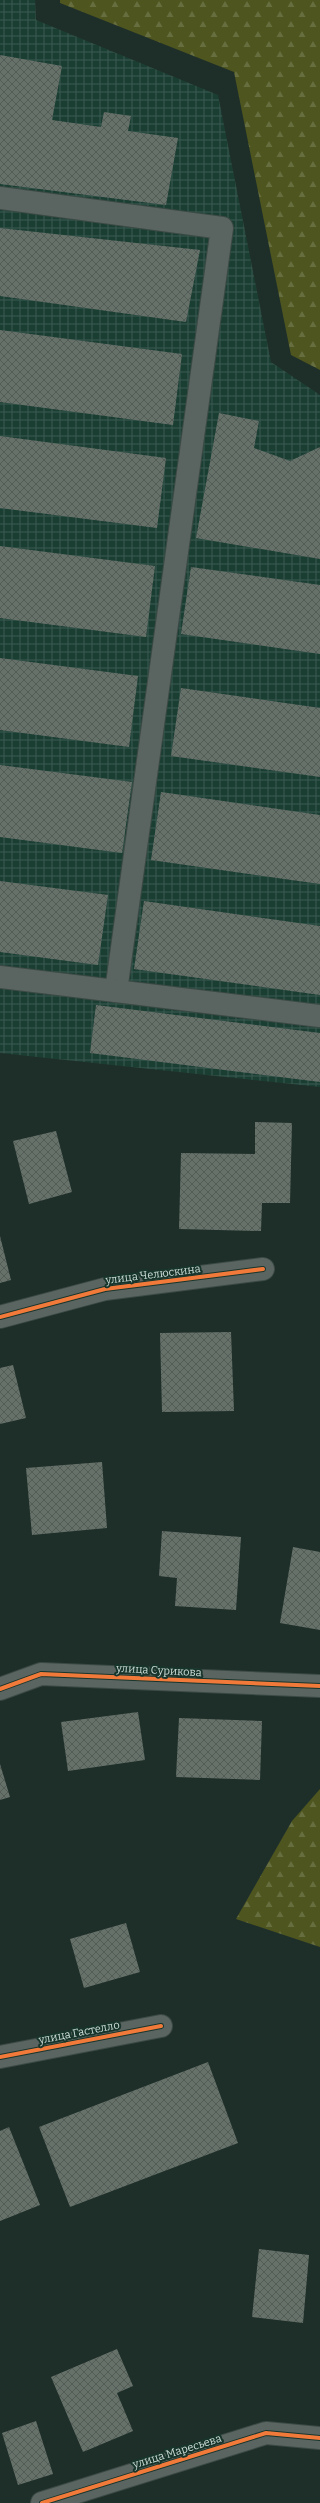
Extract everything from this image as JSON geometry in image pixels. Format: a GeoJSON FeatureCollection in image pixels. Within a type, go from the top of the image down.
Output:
{"type":"FeatureCollection","features":[{"type":"Feature","properties":{"kind":"street"},"geometry":{"type":"LineString","coordinates":[[0,198],[222,228],[116,991]]}},
{"type":"Feature","properties":{"kind":"street"},"geometry":{"type":"LineString","coordinates":[[0,977],[320,1016]]}},
{"type":"Feature","properties":{"kind":"street","name":"улица Челюскина"},"geometry":{"type":"LineString","coordinates":[[0,1317],[106,1289],[264,1269]]}},
{"type":"Feature","properties":{"kind":"street","name":"улица Сурикова"},"geometry":{"type":"LineString","coordinates":[[0,1689],[41,1674],[320,1686]]}},
{"type":"Feature","properties":{"kind":"street","name":"улица Гастелло"},"geometry":{"type":"LineString","coordinates":[[0,2056],[161,2026]]}},
{"type":"Feature","properties":{"kind":"street","name":"улица Маресьева"},"geometry":{"type":"LineString","coordinates":[[42,2503],[266,2433],[320,2438]]}},
{"type":"Feature","properties":{"kind":"shaded area"},"geometry":{"type":"Polygon","coordinates":[[[0,0],[35,0],[36,20],[218,95],[271,362],[320,395],[320,1087],[0,1053],[0,0]]]}},
{"type":"Feature","properties":{"kind":"green space"},"geometry":{"type":"Polygon","coordinates":[[[60,0],[320,0],[320,370],[291,355],[234,72],[60,3],[60,0]]]}},
{"type":"Feature","properties":{"kind":"green space"},"geometry":{"type":"Polygon","coordinates":[[[320,1789],[320,1947],[236,1919],[292,1821],[320,1789]]]}},
{"type":"Feature","properties":{"kind":"building"},"geometry":{"type":"Polygon","coordinates":[[[0,55],[62,66],[52,120],[101,127],[104,112],[131,116],[128,131],[178,138],[166,205],[0,184],[0,55]]]}},
{"type":"Feature","properties":{"kind":"building"},"geometry":{"type":"Polygon","coordinates":[[[0,228],[200,250],[186,322],[0,296],[0,228]]]}},
{"type":"Feature","properties":{"kind":"building"},"geometry":{"type":"Polygon","coordinates":[[[0,330],[182,354],[173,425],[0,402],[0,330]]]}},
{"type":"Feature","properties":{"kind":"building"},"geometry":{"type":"Polygon","coordinates":[[[219,413],[259,421],[254,448],[290,461],[320,447],[320,559],[196,538],[219,413]]]}},
{"type":"Feature","properties":{"kind":"building"},"geometry":{"type":"Polygon","coordinates":[[[0,436],[166,458],[157,528],[0,508],[0,436]]]}},
{"type":"Feature","properties":{"kind":"building"},"geometry":{"type":"Polygon","coordinates":[[[0,546],[155,566],[146,637],[0,618],[0,546]]]}},
{"type":"Feature","properties":{"kind":"building"},"geometry":{"type":"Polygon","coordinates":[[[191,567],[320,585],[320,654],[181,634],[191,567]]]}},
{"type":"Feature","properties":{"kind":"building"},"geometry":{"type":"Polygon","coordinates":[[[0,658],[138,676],[129,747],[0,730],[0,658]]]}},
{"type":"Feature","properties":{"kind":"building"},"geometry":{"type":"Polygon","coordinates":[[[181,688],[320,708],[320,777],[171,756],[181,688]]]}},
{"type":"Feature","properties":{"kind":"building"},"geometry":{"type":"Polygon","coordinates":[[[0,765],[132,782],[122,853],[0,837],[0,765]]]}},
{"type":"Feature","properties":{"kind":"building"},"geometry":{"type":"Polygon","coordinates":[[[161,792],[320,815],[320,884],[151,860],[161,792]]]}},
{"type":"Feature","properties":{"kind":"building"},"geometry":{"type":"Polygon","coordinates":[[[0,881],[108,895],[98,965],[0,952],[0,881]]]}},
{"type":"Feature","properties":{"kind":"building"},"geometry":{"type":"Polygon","coordinates":[[[144,901],[320,926],[320,995],[134,969],[144,901]]]}},
{"type":"Feature","properties":{"kind":"building"},"geometry":{"type":"Polygon","coordinates":[[[96,1005],[320,1033],[320,1082],[90,1053],[96,1005]]]}},
{"type":"Feature","properties":{"kind":"building"},"geometry":{"type":"Polygon","coordinates":[[[255,1122],[292,1123],[290,1203],[262,1203],[261,1231],[179,1229],[181,1153],[255,1154],[255,1122]]]}},
{"type":"Feature","properties":{"kind":"building"},"geometry":{"type":"Polygon","coordinates":[[[56,1131],[72,1192],[29,1204],[13,1141],[56,1131]]]}},
{"type":"Feature","properties":{"kind":"building"},"geometry":{"type":"Polygon","coordinates":[[[0,1236],[11,1280],[0,1283],[0,1236]]]}},
{"type":"Feature","properties":{"kind":"building"},"geometry":{"type":"Polygon","coordinates":[[[231,1332],[234,1411],[162,1412],[160,1333],[231,1332]]]}},
{"type":"Feature","properties":{"kind":"building"},"geometry":{"type":"Polygon","coordinates":[[[13,1365],[26,1418],[0,1424],[0,1368],[13,1365]]]}},
{"type":"Feature","properties":{"kind":"building"},"geometry":{"type":"Polygon","coordinates":[[[102,1462],[107,1528],[32,1535],[26,1468],[102,1462]]]}},
{"type":"Feature","properties":{"kind":"building"},"geometry":{"type":"Polygon","coordinates":[[[162,1531],[241,1537],[236,1610],[175,1606],[177,1578],[159,1576],[162,1531]]]}},
{"type":"Feature","properties":{"kind":"building"},"geometry":{"type":"Polygon","coordinates":[[[293,1547],[320,1552],[320,1630],[280,1623],[293,1547]]]}},
{"type":"Feature","properties":{"kind":"building"},"geometry":{"type":"Polygon","coordinates":[[[138,1712],[145,1760],[68,1771],[61,1722],[138,1712]]]}},
{"type":"Feature","properties":{"kind":"building"},"geometry":{"type":"Polygon","coordinates":[[[179,1718],[262,1721],[260,1780],[176,1777],[179,1718]]]}},
{"type":"Feature","properties":{"kind":"building"},"geometry":{"type":"Polygon","coordinates":[[[0,1764],[10,1797],[0,1800],[0,1764]]]}},
{"type":"Feature","properties":{"kind":"building"},"geometry":{"type":"Polygon","coordinates":[[[126,1923],[140,1972],[84,1988],[70,1939],[126,1923]]]}},
{"type":"Feature","properties":{"kind":"building"},"geometry":{"type":"Polygon","coordinates":[[[208,2062],[238,2143],[70,2207],[39,2127],[208,2062]]]}},
{"type":"Feature","properties":{"kind":"building"},"geometry":{"type":"Polygon","coordinates":[[[9,2127],[40,2205],[0,2221],[0,2131],[9,2127]]]}},
{"type":"Feature","properties":{"kind":"building"},"geometry":{"type":"Polygon","coordinates":[[[259,2249],[309,2255],[303,2323],[252,2317],[259,2249]]]}},
{"type":"Feature","properties":{"kind":"building"},"geometry":{"type":"Polygon","coordinates":[[[117,2349],[133,2386],[117,2393],[133,2431],[83,2452],[51,2377],[117,2349]]]}},
{"type":"Feature","properties":{"kind":"building"},"geometry":{"type":"Polygon","coordinates":[[[36,2421],[53,2474],[18,2485],[2,2433],[36,2421]]]}},
{"type":"Feature","properties":{"kind":"cycle path"},"geometry":{"type":"LineString","coordinates":[[0,1317],[105,1289],[263,1269]]}},
{"type":"Feature","properties":{"kind":"cycle path"},"geometry":{"type":"LineString","coordinates":[[0,1689],[41,1674],[320,1686]]}},
{"type":"Feature","properties":{"kind":"cycle path"},"geometry":{"type":"LineString","coordinates":[[0,2057],[161,2026]]}},
{"type":"Feature","properties":{"kind":"cycle path"},"geometry":{"type":"LineString","coordinates":[[42,2503],[266,2433],[320,2438]]}}]}
